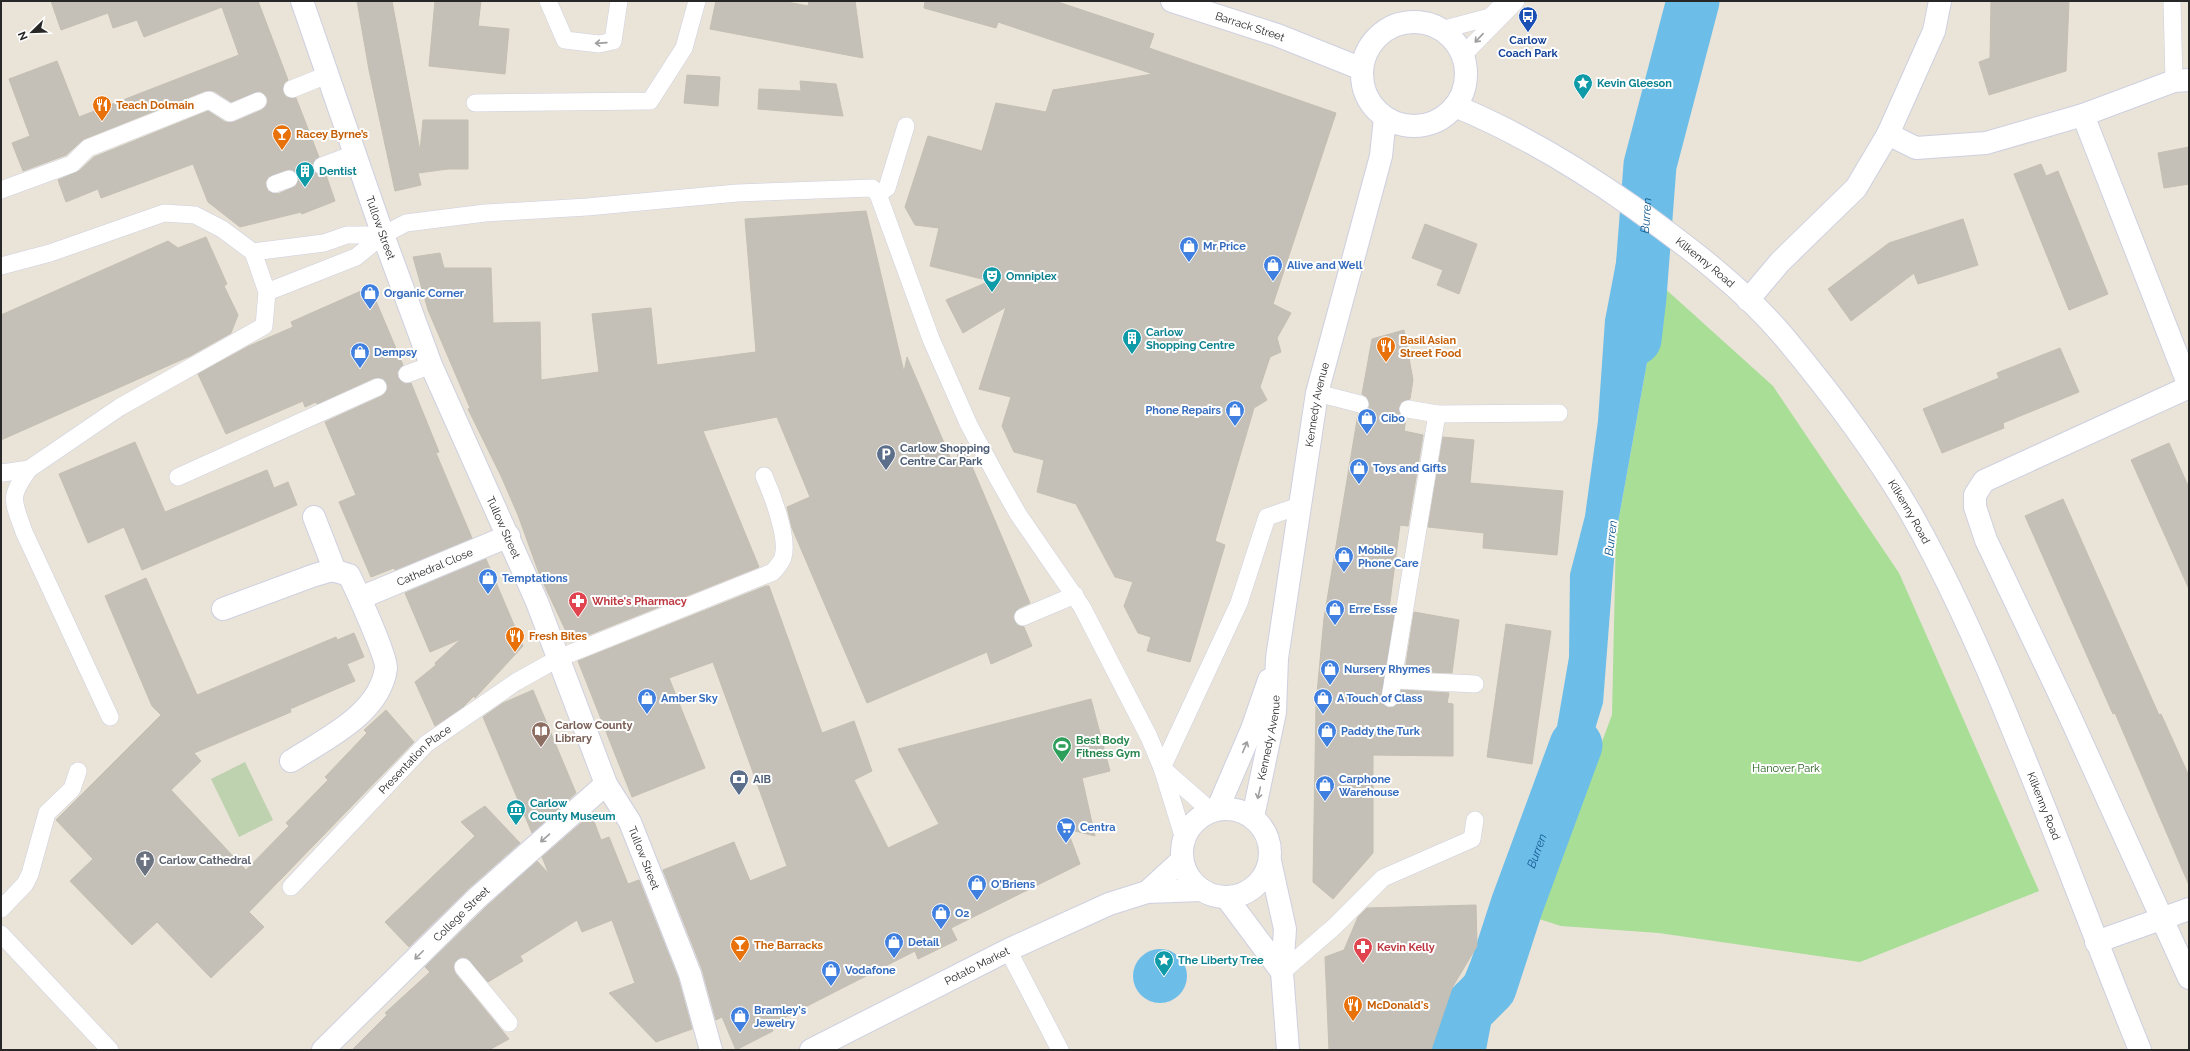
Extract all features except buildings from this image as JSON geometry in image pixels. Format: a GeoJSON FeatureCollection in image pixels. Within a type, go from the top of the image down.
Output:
{"type":"FeatureCollection","features":[{"type":"Feature","properties":{"kind":"main road","name":"Tullow Street"},"geometry":{"type":"LineString","coordinates":[[302,1],[354,154],[432,365],[509,536],[559,658],[606,784],[630,822],[684,959],[710,1040],[711,1050]]}},
{"type":"Feature","properties":{"kind":"main road","name":"Barrack Street"},"geometry":{"type":"LineString","coordinates":[[1172,1],[1277,35],[1362,69]]}},
{"type":"Feature","properties":{"kind":"main road"},"geometry":{"type":"LineString","coordinates":[[1748,300],[1780,262],[1856,188],[1888,134],[1934,31],[1940,1]]}},
{"type":"Feature","properties":{"kind":"main road"},"geometry":{"type":"LineString","coordinates":[[1466,79],[1462,93],[1455,106],[1444,117],[1430,124],[1415,126],[1399,124],[1385,118],[1375,108],[1367,96],[1363,83],[1362,69],[1370,46],[1381,34],[1395,26],[1411,23],[1426,24],[1442,30],[1454,41],[1462,56],[1466,79],[1487,119]]}},
{"type":"Feature","properties":{"kind":"main road"},"geometry":{"type":"LineString","coordinates":[[1327,54],[1370,46]]}},
{"type":"Feature","properties":{"kind":"main road"},"geometry":{"type":"LineString","coordinates":[[1888,134],[1916,148],[1986,143],[2083,115],[2182,80]]}},
{"type":"Feature","properties":{"kind":"main road","name":"Kilkenny Road"},"geometry":{"type":"LineString","coordinates":[[1455,106],[1487,119],[1598,183],[1686,245],[1748,300],[1784,336],[1869,447],[1908,509],[1947,580],[1984,660],[2056,834],[2096,942],[2140,1050]]}},
{"type":"Feature","properties":{"kind":"main road"},"geometry":{"type":"LineString","coordinates":[[2083,115],[2189,387],[1984,481],[1975,495],[1975,507],[1986,540],[2067,710],[2189,978]]}},
{"type":"Feature","properties":{"kind":"main road","name":"Kennedy Avenue"},"geometry":{"type":"LineString","coordinates":[[1253,817],[1275,712],[1277,658],[1317,393],[1381,156],[1385,118]]}},
{"type":"Feature","properties":{"kind":"main road"},"geometry":{"type":"LineString","coordinates":[[1381,156],[1415,126]]}},
{"type":"Feature","properties":{"kind":"main road"},"geometry":{"type":"LineString","coordinates":[[314,517],[334,570]]}},
{"type":"Feature","properties":{"kind":"main road","name":"Cathedral Close"},"geometry":{"type":"LineString","coordinates":[[360,598],[509,536]]}},
{"type":"Feature","properties":{"kind":"main road"},"geometry":{"type":"LineString","coordinates":[[223,609],[312,576],[334,570],[349,575],[360,598],[387,667],[379,691],[358,717],[291,762]]}},
{"type":"Feature","properties":{"kind":"main road","name":"Kennedy Avenue"},"geometry":{"type":"LineString","coordinates":[[1215,810],[1252,729],[1277,658]]}},
{"type":"Feature","properties":{"kind":"main road","name":"College Street"},"geometry":{"type":"LineString","coordinates":[[323,1050],[439,941],[477,898],[606,784]]}},
{"type":"Feature","properties":{"kind":"main road"},"geometry":{"type":"LineString","coordinates":[[1270,861],[1267,870],[1255,887],[1241,895],[1226,897],[1216,896],[1201,890],[1187,874],[1183,850],[1188,829],[1198,818],[1215,810],[1240,810],[1253,817],[1260,824],[1268,837],[1270,861],[1285,929],[1282,972],[1288,1050]]}},
{"type":"Feature","properties":{"kind":"main road","name":"Potato Market"},"geometry":{"type":"LineString","coordinates":[[1147,892],[1183,850]]}},
{"type":"Feature","properties":{"kind":"main road","name":"Potato Market"},"geometry":{"type":"LineString","coordinates":[[811,1050],[1008,950],[1108,904],[1147,892],[1201,890]]}},
{"type":"Feature","properties":{"kind":"main road"},"geometry":{"type":"LineString","coordinates":[[1226,897],[1282,972]]}},
{"type":"Feature","properties":{"kind":"main road"},"geometry":{"type":"LineString","coordinates":[[2096,942],[2189,909]]}},
{"type":"Feature","properties":{"kind":"lane"},"geometry":{"type":"LineString","coordinates":[[548,1],[565,40],[599,44],[613,41],[619,1]]}},
{"type":"Feature","properties":{"kind":"lane"},"geometry":{"type":"LineString","coordinates":[[475,103],[650,101],[684,48],[697,1]]}},
{"type":"Feature","properties":{"kind":"lane"},"geometry":{"type":"LineString","coordinates":[[1442,30],[1490,17],[1506,1]]}},
{"type":"Feature","properties":{"kind":"lane"},"geometry":{"type":"LineString","coordinates":[[1462,56],[1516,1]]}},
{"type":"Feature","properties":{"kind":"lane"},"geometry":{"type":"LineString","coordinates":[[2172,1],[2182,80]]}},
{"type":"Feature","properties":{"kind":"lane"},"geometry":{"type":"LineString","coordinates":[[292,89],[327,75]]}},
{"type":"Feature","properties":{"kind":"lane"},"geometry":{"type":"LineString","coordinates":[[1,190],[72,164],[88,148],[209,100],[230,113],[258,101]]}},
{"type":"Feature","properties":{"kind":"lane"},"geometry":{"type":"LineString","coordinates":[[878,194],[887,188],[906,126]]}},
{"type":"Feature","properties":{"kind":"lane"},"geometry":{"type":"LineString","coordinates":[[322,166],[354,154]]}},
{"type":"Feature","properties":{"kind":"lane"},"geometry":{"type":"LineString","coordinates":[[267,292],[356,257],[383,235],[406,223],[485,212],[587,207],[749,192],[872,188],[878,194],[931,339],[969,425],[1018,514],[1075,595],[1102,642],[1162,768],[1183,850]]}},
{"type":"Feature","properties":{"kind":"lane"},"geometry":{"type":"LineString","coordinates":[[1,266],[50,253],[164,213],[195,215],[222,230],[253,252],[267,292],[264,326],[120,407],[29,469],[18,484],[13,501],[24,532],[110,717]]}},
{"type":"Feature","properties":{"kind":"lane"},"geometry":{"type":"LineString","coordinates":[[253,252],[324,243],[347,235],[383,235]]}},
{"type":"Feature","properties":{"kind":"lane"},"geometry":{"type":"LineString","coordinates":[[407,374],[432,365]]}},
{"type":"Feature","properties":{"kind":"lane"},"geometry":{"type":"LineString","coordinates":[[178,477],[378,387]]}},
{"type":"Feature","properties":{"kind":"lane"},"geometry":{"type":"LineString","coordinates":[[1317,393],[1360,404]]}},
{"type":"Feature","properties":{"kind":"lane"},"geometry":{"type":"LineString","coordinates":[[1408,409],[1437,414],[1559,413]]}},
{"type":"Feature","properties":{"kind":"lane"},"geometry":{"type":"LineString","coordinates":[[1390,698],[1437,414]]}},
{"type":"Feature","properties":{"kind":"lane"},"geometry":{"type":"LineString","coordinates":[[1,472],[3,473],[29,469]]}},
{"type":"Feature","properties":{"kind":"lane","name":"Presentation Place"},"geometry":{"type":"LineString","coordinates":[[291,887],[426,744],[516,682],[559,658],[773,572],[784,557],[784,545],[776,504],[764,476]]}},
{"type":"Feature","properties":{"kind":"lane"},"geometry":{"type":"LineString","coordinates":[[1162,768],[1239,603],[1267,517],[1299,506]]}},
{"type":"Feature","properties":{"kind":"lane"},"geometry":{"type":"LineString","coordinates":[[1023,617],[1075,595]]}},
{"type":"Feature","properties":{"kind":"lane"},"geometry":{"type":"LineString","coordinates":[[1393,680],[1475,684]]}},
{"type":"Feature","properties":{"kind":"lane"},"geometry":{"type":"LineString","coordinates":[[1162,768],[1215,810]]}},
{"type":"Feature","properties":{"kind":"lane"},"geometry":{"type":"LineString","coordinates":[[1,909],[25,884],[30,874],[47,813],[72,789],[78,771]]}},
{"type":"Feature","properties":{"kind":"lane"},"geometry":{"type":"LineString","coordinates":[[1282,972],[1335,926],[1383,878],[1472,838],[1475,820]]}},
{"type":"Feature","properties":{"kind":"lane"},"geometry":{"type":"LineString","coordinates":[[1,934],[110,1050]]}},
{"type":"Feature","properties":{"kind":"lane"},"geometry":{"type":"LineString","coordinates":[[1008,950],[1060,1050]]}},
{"type":"Feature","properties":{"kind":"lane"},"geometry":{"type":"LineString","coordinates":[[463,967],[508,1024]]}},
{"type":"Feature","properties":{"kind":"green space","name":"Hanover Park"},"geometry":{"type":"Polygon","coordinates":[[[1661,285],[1773,386],[1899,573],[2039,891],[1860,962],[1659,933],[1561,926],[1536,918],[1612,715],[1616,534],[1661,285]]]}},
{"type":"Feature","properties":{"kind":"green space"},"geometry":{"type":"Polygon","coordinates":[[[245,762],[273,820],[239,837],[211,779],[245,762]]]}},
{"type":"Feature","properties":{"kind":"water"},"geometry":{"type":"Polygon","coordinates":[[[1675,1],[1705,1],[1677,128],[1667,150],[1668,180],[1665,194],[1631,169],[1660,50],[1675,1]]]}},
{"type":"Feature","properties":{"kind":"water"},"geometry":{"type":"Polygon","coordinates":[[[1618,252],[1655,274],[1661,285],[1616,534],[1603,703],[1567,821],[1531,807],[1553,750],[1569,657],[1570,574],[1585,516],[1598,421],[1605,320],[1618,252]]]}},
{"type":"Feature","properties":{"kind":"water"},"geometry":{"type":"Polygon","coordinates":[[[1477,946],[1517,968],[1492,1019],[1486,1050],[1434,1050],[1477,946]]]}},
{"type":"Feature","properties":{"kind":"water"},"geometry":{"type":"Polygon","coordinates":[[[1160,949],[1170,951],[1179,957],[1185,966],[1187,976],[1185,986],[1179,995],[1170,1001],[1160,1003],[1150,1001],[1141,995],[1135,986],[1133,976],[1135,966],[1141,957],[1150,951],[1160,949]]]}},
{"type":"Feature","properties":{"kind":"waterway","name":"Burren"},"geometry":{"type":"LineString","coordinates":[[1635,339],[1640,297],[1650,165],[1693,1]]}},
{"type":"Feature","properties":{"kind":"waterway","name":"Burren"},"geometry":{"type":"LineString","coordinates":[[1451,1050],[1451,1037],[1465,1013],[1490,988],[1517,905],[1576,745]]}},
{"type":"Feature","properties":{"kind":"place","name":"Carlow Coach Park"},"geometry":{"type":"Point","coordinates":[1528,33]}},
{"type":"Feature","properties":{"kind":"place","name":"Kevin Gleeson"},"geometry":{"type":"Point","coordinates":[1583,100]}},
{"type":"Feature","properties":{"kind":"place","name":"Teach Dolmain"},"geometry":{"type":"Point","coordinates":[102,122]}},
{"type":"Feature","properties":{"kind":"place","name":"Racey Byrne’s"},"geometry":{"type":"Point","coordinates":[282,151]}},
{"type":"Feature","properties":{"kind":"place","name":"Dentist"},"geometry":{"type":"Point","coordinates":[305,188]}},
{"type":"Feature","properties":{"kind":"place","name":"Mr Price"},"geometry":{"type":"Point","coordinates":[1189,263]}},
{"type":"Feature","properties":{"kind":"place","name":"Alive and Well"},"geometry":{"type":"Point","coordinates":[1273,282]}},
{"type":"Feature","properties":{"kind":"place","name":"Omniplex"},"geometry":{"type":"Point","coordinates":[992,293]}},
{"type":"Feature","properties":{"kind":"place","name":"Organic Corner"},"geometry":{"type":"Point","coordinates":[370,310]}},
{"type":"Feature","properties":{"kind":"place","name":"Carlow Shopping Centre"},"geometry":{"type":"Point","coordinates":[1132,355]}},
{"type":"Feature","properties":{"kind":"place","name":"Basil Asian Street Food"},"geometry":{"type":"Point","coordinates":[1386,363]}},
{"type":"Feature","properties":{"kind":"place","name":"Dempsy"},"geometry":{"type":"Point","coordinates":[360,369]}},
{"type":"Feature","properties":{"kind":"place","name":"Phone Repairs"},"geometry":{"type":"Point","coordinates":[1235,427]}},
{"type":"Feature","properties":{"kind":"place","name":"Cibo"},"geometry":{"type":"Point","coordinates":[1367,435]}},
{"type":"Feature","properties":{"kind":"place","name":"Carlow Shopping Centre Car Park"},"geometry":{"type":"Point","coordinates":[886,471]}},
{"type":"Feature","properties":{"kind":"place","name":"Toys and Gifts"},"geometry":{"type":"Point","coordinates":[1359,485]}},
{"type":"Feature","properties":{"kind":"place","name":"Mobile Phone Care"},"geometry":{"type":"Point","coordinates":[1344,573]}},
{"type":"Feature","properties":{"kind":"place","name":"Temptations"},"geometry":{"type":"Point","coordinates":[488,595]}},
{"type":"Feature","properties":{"kind":"place","name":"White's Pharmacy"},"geometry":{"type":"Point","coordinates":[578,618]}},
{"type":"Feature","properties":{"kind":"place","name":"Erre Esse"},"geometry":{"type":"Point","coordinates":[1335,626]}},
{"type":"Feature","properties":{"kind":"place","name":"Fresh Bites"},"geometry":{"type":"Point","coordinates":[515,653]}},
{"type":"Feature","properties":{"kind":"place","name":"Nursery Rhymes"},"geometry":{"type":"Point","coordinates":[1330,686]}},
{"type":"Feature","properties":{"kind":"place","name":"Amber Sky"},"geometry":{"type":"Point","coordinates":[647,715]}},
{"type":"Feature","properties":{"kind":"place","name":"A Touch of Class"},"geometry":{"type":"Point","coordinates":[1323,715]}},
{"type":"Feature","properties":{"kind":"place","name":"Carlow County Library"},"geometry":{"type":"Point","coordinates":[541,748]}},
{"type":"Feature","properties":{"kind":"place","name":"Paddy the Turk"},"geometry":{"type":"Point","coordinates":[1327,748]}},
{"type":"Feature","properties":{"kind":"place","name":"Best Body Fitness Gym"},"geometry":{"type":"Point","coordinates":[1062,763]}},
{"type":"Feature","properties":{"kind":"place","name":"AIB"},"geometry":{"type":"Point","coordinates":[739,796]}},
{"type":"Feature","properties":{"kind":"place","name":"Carphone Warehouse"},"geometry":{"type":"Point","coordinates":[1325,802]}},
{"type":"Feature","properties":{"kind":"place","name":"Carlow County Museum"},"geometry":{"type":"Point","coordinates":[516,826]}},
{"type":"Feature","properties":{"kind":"place","name":"Centra"},"geometry":{"type":"Point","coordinates":[1066,844]}},
{"type":"Feature","properties":{"kind":"place","name":"Carlow Cathedral"},"geometry":{"type":"Point","coordinates":[145,877]}},
{"type":"Feature","properties":{"kind":"place","name":"O'Briens"},"geometry":{"type":"Point","coordinates":[977,901]}},
{"type":"Feature","properties":{"kind":"place","name":"O2"},"geometry":{"type":"Point","coordinates":[941,930]}},
{"type":"Feature","properties":{"kind":"place","name":"Detail"},"geometry":{"type":"Point","coordinates":[894,959]}},
{"type":"Feature","properties":{"kind":"place","name":"The Barracks"},"geometry":{"type":"Point","coordinates":[740,962]}},
{"type":"Feature","properties":{"kind":"place","name":"Kevin Kelly"},"geometry":{"type":"Point","coordinates":[1363,964]}},
{"type":"Feature","properties":{"kind":"place","name":"The Liberty Tree"},"geometry":{"type":"Point","coordinates":[1164,977]}},
{"type":"Feature","properties":{"kind":"place","name":"Vodafone"},"geometry":{"type":"Point","coordinates":[831,987]}},
{"type":"Feature","properties":{"kind":"place","name":"McDonald's"},"geometry":{"type":"Point","coordinates":[1353,1022]}},
{"type":"Feature","properties":{"kind":"place","name":"Bramley's Jewelry"},"geometry":{"type":"Point","coordinates":[740,1033]}}]}
